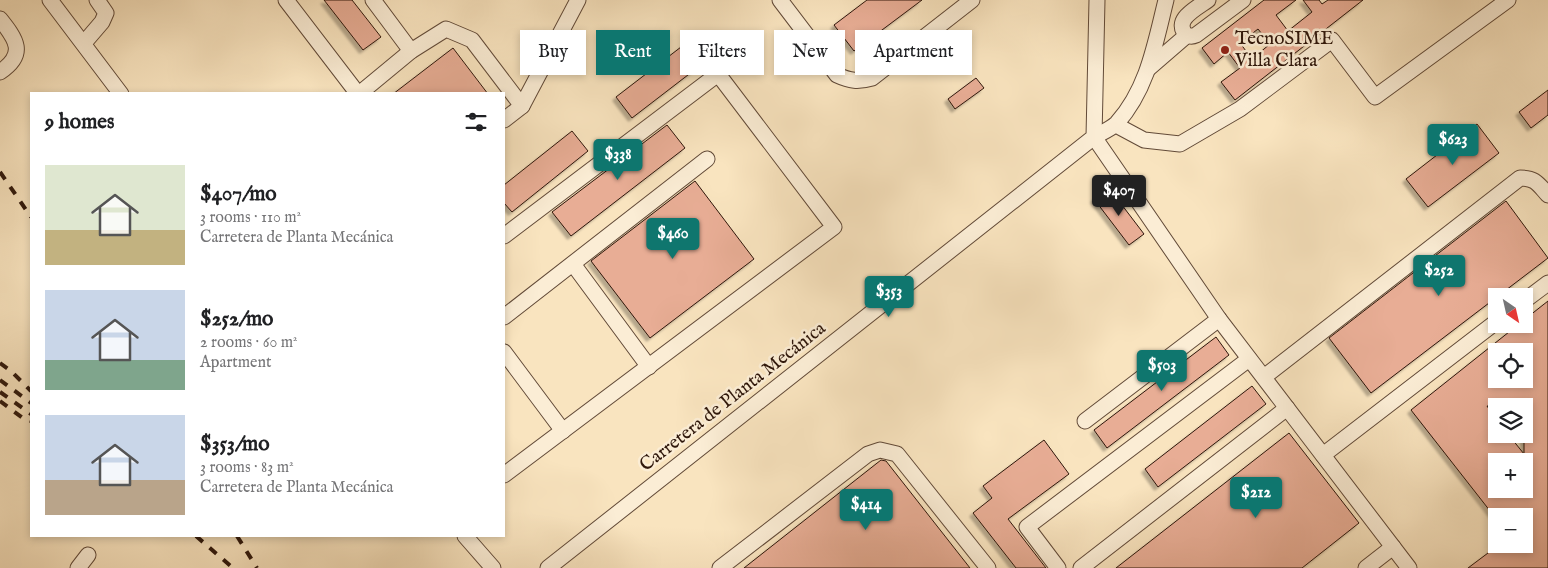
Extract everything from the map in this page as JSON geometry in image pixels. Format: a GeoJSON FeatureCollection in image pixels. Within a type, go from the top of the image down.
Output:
{"type":"FeatureCollection","features":[{"type":"Feature","properties":{"kind":"street"},"geometry":{"type":"LineString","coordinates":[[50,0],[120,92]]}},
{"type":"Feature","properties":{"kind":"street"},"geometry":{"type":"LineString","coordinates":[[84,44],[102,22],[106,13],[97,0]]}},
{"type":"Feature","properties":{"kind":"street"},"geometry":{"type":"LineString","coordinates":[[373,0],[411,51]]}},
{"type":"Feature","properties":{"kind":"street"},"geometry":{"type":"LineString","coordinates":[[505,119],[522,106],[578,0]]}},
{"type":"Feature","properties":{"kind":"street"},"geometry":{"type":"LineString","coordinates":[[780,0],[837,75],[847,80],[859,82],[872,78],[972,0]]}},
{"type":"Feature","properties":{"kind":"street"},"geometry":{"type":"LineString","coordinates":[[1097,0],[1094,137],[1219,319],[1409,568]]}},
{"type":"Feature","properties":{"kind":"street"},"geometry":{"type":"LineString","coordinates":[[1166,0],[1149,68],[1139,92],[1116,124],[1144,140],[1180,144],[1240,109],[1332,40],[1375,97],[1508,0]]}},
{"type":"Feature","properties":{"kind":"street"},"geometry":{"type":"LineString","coordinates":[[1186,36],[1182,26],[1184,18],[1208,0]]}},
{"type":"Feature","properties":{"kind":"street"},"geometry":{"type":"LineString","coordinates":[[1149,68],[1186,36],[1196,35],[1243,0]]}},
{"type":"Feature","properties":{"kind":"street"},"geometry":{"type":"LineString","coordinates":[[292,2],[357,92]]}},
{"type":"Feature","properties":{"kind":"street"},"geometry":{"type":"LineString","coordinates":[[0,18],[16,42],[17,50],[14,59],[7,68],[0,72]]}},
{"type":"Feature","properties":{"kind":"street"},"geometry":{"type":"LineString","coordinates":[[360,92],[411,51],[446,29],[472,40],[522,106]]}},
{"type":"Feature","properties":{"kind":"street"},"geometry":{"type":"LineString","coordinates":[[505,235],[718,74],[834,227],[505,474]]}},
{"type":"Feature","properties":{"kind":"street","name":"Carretera de Planta Mecánica"},"geometry":{"type":"LineString","coordinates":[[548,568],[1094,137],[1116,124]]}},
{"type":"Feature","properties":{"kind":"street"},"geometry":{"type":"LineString","coordinates":[[505,316],[707,159]]}},
{"type":"Feature","properties":{"kind":"street"},"geometry":{"type":"LineString","coordinates":[[1264,378],[1520,178],[1530,178],[1537,182],[1548,196]]}},
{"type":"Feature","properties":{"kind":"street"},"geometry":{"type":"LineString","coordinates":[[573,264],[649,367]]}},
{"type":"Feature","properties":{"kind":"street"},"geometry":{"type":"LineString","coordinates":[[1533,294],[1548,282]]}},
{"type":"Feature","properties":{"kind":"street"},"geometry":{"type":"LineString","coordinates":[[1085,421],[1219,319]]}},
{"type":"Feature","properties":{"kind":"street"},"geometry":{"type":"LineString","coordinates":[[1323,455],[1488,328]]}},
{"type":"Feature","properties":{"kind":"street"},"geometry":{"type":"LineString","coordinates":[[505,353],[564,431]]}},
{"type":"Feature","properties":{"kind":"street"},"geometry":{"type":"LineString","coordinates":[[1058,568],[1027,527],[1249,359]]}},
{"type":"Feature","properties":{"kind":"street"},"geometry":{"type":"LineString","coordinates":[[1080,568],[1287,408]]}},
{"type":"Feature","properties":{"kind":"street"},"geometry":{"type":"LineString","coordinates":[[720,568],[868,454],[880,450],[897,454],[955,538],[988,568]]}},
{"type":"Feature","properties":{"kind":"street"},"geometry":{"type":"LineString","coordinates":[[465,537],[494,568]]}},
{"type":"Feature","properties":{"kind":"street"},"geometry":{"type":"LineString","coordinates":[[1366,568],[1393,547]]}},
{"type":"Feature","properties":{"kind":"street"},"geometry":{"type":"LineString","coordinates":[[78,568],[88,554]]}},
{"type":"Feature","properties":{"kind":"building"},"geometry":{"type":"Polygon","coordinates":[[[324,0],[352,0],[381,37],[363,50],[324,0]]]}},
{"type":"Feature","properties":{"kind":"building"},"geometry":{"type":"Polygon","coordinates":[[[867,0],[922,0],[882,30],[855,30],[854,51],[845,39],[845,30],[838,30],[834,25],[867,0]]]}},
{"type":"Feature","properties":{"kind":"building","name":"TecnoSIME Villa Clara"},"geometry":{"type":"Polygon","coordinates":[[[1264,0],[1296,0],[1276,15],[1288,31],[1312,12],[1303,0],[1319,0],[1322,4],[1328,0],[1363,0],[1235,100],[1221,82],[1240,68],[1228,52],[1214,64],[1202,48],[1264,0]],[[1258,29],[1240,43],[1252,59],[1270,44],[1258,29]]]}},
{"type":"Feature","properties":{"kind":"building"},"geometry":{"type":"Polygon","coordinates":[[[453,48],[486,92],[396,92],[453,48]]]}},
{"type":"Feature","properties":{"kind":"building"},"geometry":{"type":"Polygon","coordinates":[[[680,48],[680,75],[688,75],[632,118],[616,97],[645,75],[670,75],[670,55],[680,48]]]}},
{"type":"Feature","properties":{"kind":"building"},"geometry":{"type":"Polygon","coordinates":[[[976,78],[984,88],[955,109],[948,99],[976,78]]]}},
{"type":"Feature","properties":{"kind":"building"},"geometry":{"type":"Polygon","coordinates":[[[1548,90],[1548,115],[1531,128],[1519,112],[1548,90]]]}},
{"type":"Feature","properties":{"kind":"building"},"geometry":{"type":"Polygon","coordinates":[[[1477,124],[1499,153],[1428,207],[1406,179],[1477,124]]]}},
{"type":"Feature","properties":{"kind":"building"},"geometry":{"type":"Polygon","coordinates":[[[667,125],[685,148],[571,236],[552,212],[667,125]]]}},
{"type":"Feature","properties":{"kind":"building"},"geometry":{"type":"Polygon","coordinates":[[[572,131],[588,151],[512,212],[505,204],[505,184],[572,131]]]}},
{"type":"Feature","properties":{"kind":"building"},"geometry":{"type":"Polygon","coordinates":[[[695,181],[754,259],[650,338],[591,261],[695,181]]]}},
{"type":"Feature","properties":{"kind":"building"},"geometry":{"type":"Polygon","coordinates":[[[1109,188],[1144,234],[1129,245],[1094,199],[1109,188]]]}},
{"type":"Feature","properties":{"kind":"building"},"geometry":{"type":"Polygon","coordinates":[[[1506,201],[1548,258],[1509,288],[1488,288],[1488,304],[1371,393],[1329,338],[1506,201]]]}},
{"type":"Feature","properties":{"kind":"building"},"geometry":{"type":"Polygon","coordinates":[[[1548,301],[1548,568],[1468,568],[1488,553],[1533,553],[1533,508],[1488,508],[1411,410],[1488,349],[1488,388],[1533,388],[1533,343],[1495,343],[1508,333],[1533,333],[1533,313],[1548,301]],[[1488,398],[1488,443],[1515,443],[1523,453],[1488,453],[1488,498],[1533,498],[1533,453],[1524,453],[1524,443],[1533,443],[1533,398],[1488,398]]]}},
{"type":"Feature","properties":{"kind":"building"},"geometry":{"type":"Polygon","coordinates":[[[1216,337],[1229,355],[1107,448],[1094,430],[1216,337]]]}},
{"type":"Feature","properties":{"kind":"building"},"geometry":{"type":"Polygon","coordinates":[[[1252,386],[1266,404],[1158,487],[1145,469],[1252,386]]]}},
{"type":"Feature","properties":{"kind":"building"},"geometry":{"type":"Polygon","coordinates":[[[1289,433],[1359,523],[1302,568],[1116,568],[1289,433]]]}},
{"type":"Feature","properties":{"kind":"building"},"geometry":{"type":"Polygon","coordinates":[[[1044,440],[1069,474],[1008,519],[1046,568],[1016,568],[973,513],[992,498],[983,486],[1044,440]]]}},
{"type":"Feature","properties":{"kind":"building"},"geometry":{"type":"Polygon","coordinates":[[[881,460],[886,461],[970,568],[744,568],[881,460]]]}},
{"type":"Feature","properties":{"kind":"railway"},"geometry":{"type":"LineString","coordinates":[[0,172],[30,216]]}},
{"type":"Feature","properties":{"kind":"railway"},"geometry":{"type":"LineString","coordinates":[[0,363],[30,390]]}},
{"type":"Feature","properties":{"kind":"railway"},"geometry":{"type":"LineString","coordinates":[[0,380],[30,402]]}},
{"type":"Feature","properties":{"kind":"railway"},"geometry":{"type":"LineString","coordinates":[[0,392],[30,413]]}},
{"type":"Feature","properties":{"kind":"railway"},"geometry":{"type":"LineString","coordinates":[[0,401],[24,419],[30,421]]}},
{"type":"Feature","properties":{"kind":"railway"},"geometry":{"type":"LineString","coordinates":[[197,537],[233,568]]}},
{"type":"Feature","properties":{"kind":"railway"},"geometry":{"type":"LineString","coordinates":[[238,537],[257,568]]}},
{"type":"Feature","properties":{"kind":"place","name":"TecnoSIME Villa Clara"},"geometry":{"type":"Point","coordinates":[1225,50]}}]}
